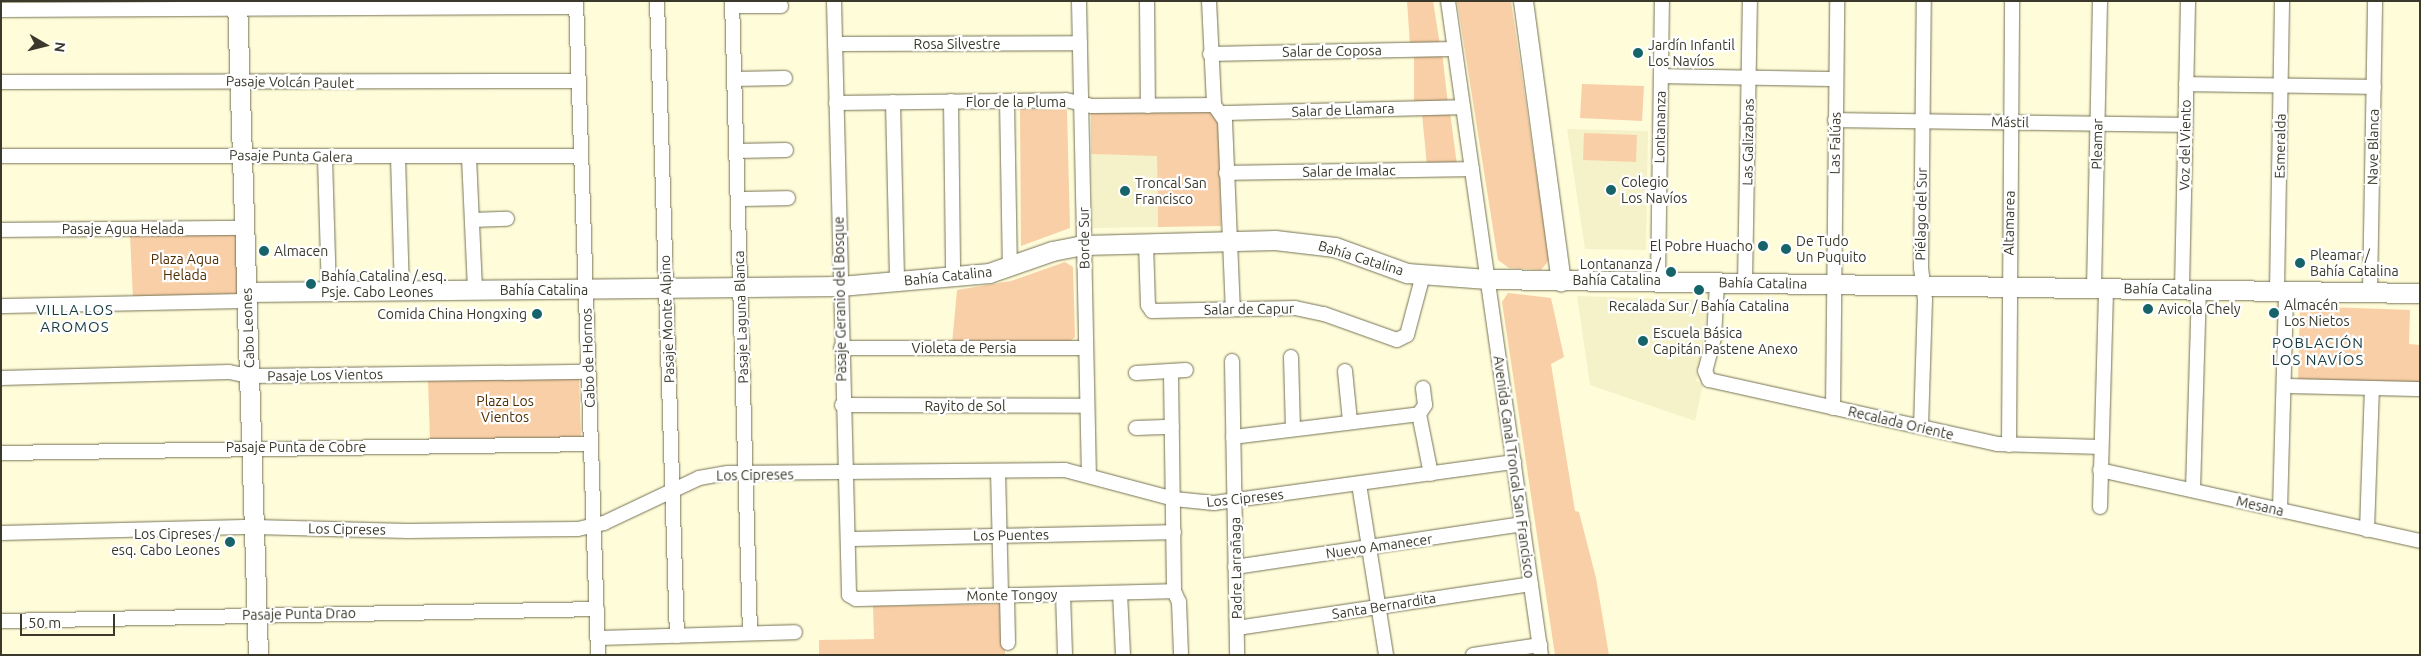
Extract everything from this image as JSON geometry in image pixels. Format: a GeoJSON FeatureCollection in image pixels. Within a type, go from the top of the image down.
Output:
{"type":"FeatureCollection","features":[{"type":"Feature","properties":{"kind":"street","name":"Pasaje Monte Alpino"},"geometry":{"type":"LineString","coordinates":[[657,1],[677,636]]}},
{"type":"Feature","properties":{"kind":"street","name":"Pasaje Geranio del Bosque"},"geometry":{"type":"LineString","coordinates":[[834,1],[842,405],[850,597]]}},
{"type":"Feature","properties":{"kind":"street","name":"Borde Sur"},"geometry":{"type":"LineString","coordinates":[[1079,1],[1089,474]]}},
{"type":"Feature","properties":{"kind":"street"},"geometry":{"type":"LineString","coordinates":[[1147,1],[1148,106]]}},
{"type":"Feature","properties":{"kind":"street"},"geometry":{"type":"LineString","coordinates":[[1209,1],[1210,54],[1226,174],[1233,309]]}},
{"type":"Feature","properties":{"kind":"street","name":"Avenida Canal Troncal San Francisco"},"geometry":{"type":"LineString","coordinates":[[1448,1],[1541,650]]}},
{"type":"Feature","properties":{"kind":"street"},"geometry":{"type":"LineString","coordinates":[[1523,1],[1561,281]]}},
{"type":"Feature","properties":{"kind":"street","name":"Lontananza"},"geometry":{"type":"LineString","coordinates":[[1658,282],[1662,1]]}},
{"type":"Feature","properties":{"kind":"street","name":"Las Galizabras"},"geometry":{"type":"LineString","coordinates":[[1745,283],[1750,1]]}},
{"type":"Feature","properties":{"kind":"street","name":"Las Falúas"},"geometry":{"type":"LineString","coordinates":[[1833,408],[1837,1]]}},
{"type":"Feature","properties":{"kind":"street","name":"Piélago del Sur"},"geometry":{"type":"LineString","coordinates":[[1921,427],[1924,1]]}},
{"type":"Feature","properties":{"kind":"street","name":"Altamarea"},"geometry":{"type":"LineString","coordinates":[[2009,445],[2012,1]]}},
{"type":"Feature","properties":{"kind":"street","name":"Pleamar"},"geometry":{"type":"LineString","coordinates":[[2100,1],[2098,124],[2100,507]]}},
{"type":"Feature","properties":{"kind":"street","name":"Voz del Viento"},"geometry":{"type":"LineString","coordinates":[[2188,1],[2185,125],[2191,289],[2193,490]]}},
{"type":"Feature","properties":{"kind":"street","name":"Esmeralda"},"geometry":{"type":"LineString","coordinates":[[2280,510],[2284,386],[2282,290],[2282,1]]}},
{"type":"Feature","properties":{"kind":"street","name":"Nave Blanca"},"geometry":{"type":"LineString","coordinates":[[2370,292],[2376,1]]}},
{"type":"Feature","properties":{"kind":"street"},"geometry":{"type":"LineString","coordinates":[[1,10],[237,5],[576,4]]}},
{"type":"Feature","properties":{"kind":"street","name":"Cabo de Hornos"},"geometry":{"type":"LineString","coordinates":[[576,4],[598,655]]}},
{"type":"Feature","properties":{"kind":"street"},"geometry":{"type":"LineString","coordinates":[[732,4],[781,6]]}},
{"type":"Feature","properties":{"kind":"street","name":"Pasaje Laguna Blanca"},"geometry":{"type":"LineString","coordinates":[[732,4],[750,633]]}},
{"type":"Feature","properties":{"kind":"street","name":"Cabo Leones"},"geometry":{"type":"LineString","coordinates":[[237,5],[258,655]]}},
{"type":"Feature","properties":{"kind":"street","name":"Rosa Silvestre"},"geometry":{"type":"LineString","coordinates":[[834,44],[1080,43]]}},
{"type":"Feature","properties":{"kind":"street","name":"Salar de Coposa"},"geometry":{"type":"LineString","coordinates":[[1210,54],[1454,49]]}},
{"type":"Feature","properties":{"kind":"street"},"geometry":{"type":"LineString","coordinates":[[1661,76],[1836,79]]}},
{"type":"Feature","properties":{"kind":"street"},"geometry":{"type":"LineString","coordinates":[[734,79],[785,78]]}},
{"type":"Feature","properties":{"kind":"street","name":"Pasaje Volcán Paulet"},"geometry":{"type":"LineString","coordinates":[[1,82],[578,81]]}},
{"type":"Feature","properties":{"kind":"street"},"geometry":{"type":"LineString","coordinates":[[2186,84],[2374,87]]}},
{"type":"Feature","properties":{"kind":"street","name":"Flor de la Pluma"},"geometry":{"type":"LineString","coordinates":[[836,103],[1066,100],[1082,104],[1218,109]]}},
{"type":"Feature","properties":{"kind":"street"},"geometry":{"type":"LineString","coordinates":[[951,101],[954,277]]}},
{"type":"Feature","properties":{"kind":"street"},"geometry":{"type":"LineString","coordinates":[[1007,101],[1010,267]]}},
{"type":"Feature","properties":{"kind":"street"},"geometry":{"type":"LineString","coordinates":[[893,102],[896,282]]}},
{"type":"Feature","properties":{"kind":"street","name":"Salar de Llamara"},"geometry":{"type":"LineString","coordinates":[[1218,109],[1463,107]]}},
{"type":"Feature","properties":{"kind":"street","name":"Mástil"},"geometry":{"type":"LineString","coordinates":[[1835,120],[2185,125]]}},
{"type":"Feature","properties":{"kind":"street"},"geometry":{"type":"LineString","coordinates":[[736,151],[786,150]]}},
{"type":"Feature","properties":{"kind":"street","name":"Pasaje Punta Galera"},"geometry":{"type":"LineString","coordinates":[[1,156],[325,158],[581,156]]}},
{"type":"Feature","properties":{"kind":"street"},"geometry":{"type":"LineString","coordinates":[[398,157],[402,291]]}},
{"type":"Feature","properties":{"kind":"street"},"geometry":{"type":"LineString","coordinates":[[469,157],[475,290]]}},
{"type":"Feature","properties":{"kind":"street"},"geometry":{"type":"LineString","coordinates":[[325,158],[329,292]]}},
{"type":"Feature","properties":{"kind":"street","name":"Salar de Imalac"},"geometry":{"type":"LineString","coordinates":[[1226,174],[1472,168]]}},
{"type":"Feature","properties":{"kind":"street"},"geometry":{"type":"LineString","coordinates":[[738,199],[788,198]]}},
{"type":"Feature","properties":{"kind":"street"},"geometry":{"type":"LineString","coordinates":[[472,220],[507,219]]}},
{"type":"Feature","properties":{"kind":"street","name":"Pasaje Agua Helada"},"geometry":{"type":"LineString","coordinates":[[1,230],[244,228]]}},
{"type":"Feature","properties":{"kind":"street","name":"Bahía Catalina"},"geometry":{"type":"LineString","coordinates":[[1,306],[329,292],[840,286],[954,277],[1010,267],[1052,251],[1084,244],[1230,241],[1315,243],[1397,270],[1423,275],[1487,279],[2420,293]]}},
{"type":"Feature","properties":{"kind":"street","name":"Salar de Capur"},"geometry":{"type":"LineString","coordinates":[[1146,243],[1150,310],[1305,309],[1381,336],[1404,340],[1423,275]]}},
{"type":"Feature","properties":{"kind":"street","name":"Recalada Oriente"},"geometry":{"type":"LineString","coordinates":[[1717,283],[1715,329],[1706,376],[1833,408],[2009,445],[2101,447]]}},
{"type":"Feature","properties":{"kind":"street","name":"Violeta de Persia"},"geometry":{"type":"LineString","coordinates":[[841,348],[1086,348]]}},
{"type":"Feature","properties":{"kind":"street"},"geometry":{"type":"LineString","coordinates":[[1291,357],[1293,429]]}},
{"type":"Feature","properties":{"kind":"street","name":"Padre Larrañaga"},"geometry":{"type":"LineString","coordinates":[[1232,361],[1237,655]]}},
{"type":"Feature","properties":{"kind":"street"},"geometry":{"type":"LineString","coordinates":[[1136,373],[1171,373],[1186,370]]}},
{"type":"Feature","properties":{"kind":"street"},"geometry":{"type":"LineString","coordinates":[[1345,371],[1350,421]]}},
{"type":"Feature","properties":{"kind":"street","name":"Pasaje Los Vientos"},"geometry":{"type":"LineString","coordinates":[[1,378],[229,372],[249,376],[588,372]]}},
{"type":"Feature","properties":{"kind":"street"},"geometry":{"type":"LineString","coordinates":[[1171,373],[1174,591],[1179,602],[1181,655]]}},
{"type":"Feature","properties":{"kind":"street"},"geometry":{"type":"LineString","coordinates":[[2284,386],[2420,389]]}},
{"type":"Feature","properties":{"kind":"street"},"geometry":{"type":"LineString","coordinates":[[1423,388],[1425,405],[1419,414],[1431,474]]}},
{"type":"Feature","properties":{"kind":"street"},"geometry":{"type":"LineString","coordinates":[[2368,530],[2372,388]]}},
{"type":"Feature","properties":{"kind":"street","name":"Rayito de Sol"},"geometry":{"type":"LineString","coordinates":[[842,405],[1087,406]]}},
{"type":"Feature","properties":{"kind":"street"},"geometry":{"type":"LineString","coordinates":[[1233,437],[1350,421],[1419,414]]}},
{"type":"Feature","properties":{"kind":"street"},"geometry":{"type":"LineString","coordinates":[[1136,428],[1172,427]]}},
{"type":"Feature","properties":{"kind":"street","name":"Pasaje Punta de Cobre"},"geometry":{"type":"LineString","coordinates":[[1,453],[591,444]]}},
{"type":"Feature","properties":{"kind":"street","name":"Los Cipreses"},"geometry":{"type":"LineString","coordinates":[[1,533],[254,527],[408,531],[594,527],[672,490],[709,475],[745,474],[845,474],[1056,469],[1089,474],[1174,499],[1234,502],[1514,462]]}},
{"type":"Feature","properties":{"kind":"street","name":"Mesana"},"geometry":{"type":"LineString","coordinates":[[2100,470],[2420,541]]}},
{"type":"Feature","properties":{"kind":"street"},"geometry":{"type":"LineString","coordinates":[[998,471],[1000,535],[1008,643]]}},
{"type":"Feature","properties":{"kind":"street"},"geometry":{"type":"LineString","coordinates":[[1359,484],[1386,655]]}},
{"type":"Feature","properties":{"kind":"street","name":"Nuevo Amanecer"},"geometry":{"type":"LineString","coordinates":[[1236,567],[1523,524]]}},
{"type":"Feature","properties":{"kind":"street","name":"Los Puentes"},"geometry":{"type":"LineString","coordinates":[[848,539],[1174,532]]}},
{"type":"Feature","properties":{"kind":"street","name":"Santa Bernardita"},"geometry":{"type":"LineString","coordinates":[[1237,628],[1531,584]]}},
{"type":"Feature","properties":{"kind":"street","name":"Monte Tongoy"},"geometry":{"type":"LineString","coordinates":[[850,597],[1004,596],[1174,591]]}},
{"type":"Feature","properties":{"kind":"street"},"geometry":{"type":"LineString","coordinates":[[1120,593],[1122,655]]}},
{"type":"Feature","properties":{"kind":"street"},"geometry":{"type":"LineString","coordinates":[[1064,594],[1066,654]]}},
{"type":"Feature","properties":{"kind":"street","name":"Pasaje Punta Drao"},"geometry":{"type":"LineString","coordinates":[[1,621],[597,608]]}},
{"type":"Feature","properties":{"kind":"street"},"geometry":{"type":"LineString","coordinates":[[598,638],[795,632]]}},
{"type":"Feature","properties":{"kind":"street"},"geometry":{"type":"LineString","coordinates":[[1473,655],[1541,650]]}},
{"type":"Feature","properties":{"kind":"shaded area","name":"Colegio Los Navíos"},"geometry":{"type":"Polygon","coordinates":[[[1567,129],[1648,131],[1646,250],[1585,249],[1567,129]]]}},
{"type":"Feature","properties":{"kind":"shaded area","name":"Troncal San Francisco"},"geometry":{"type":"Polygon","coordinates":[[[1091,154],[1157,155],[1158,227],[1092,228],[1091,154]]]}},
{"type":"Feature","properties":{"kind":"shaded area","name":"Escuela Básica Capitán Pastene Anexo"},"geometry":{"type":"Polygon","coordinates":[[[1577,296],[1710,300],[1696,381],[1703,384],[1695,421],[1590,385],[1577,296]]]}},
{"type":"Feature","properties":{"kind":"green space"},"geometry":{"type":"Polygon","coordinates":[[[1407,1],[1433,1],[1440,45],[1410,45],[1407,1]]]}},
{"type":"Feature","properties":{"kind":"green space"},"geometry":{"type":"Polygon","coordinates":[[[1457,1],[1511,1],[1549,260],[1541,270],[1509,268],[1498,260],[1457,1]]]}},
{"type":"Feature","properties":{"kind":"green space"},"geometry":{"type":"Polygon","coordinates":[[[1442,52],[1448,104],[1414,104],[1414,54],[1442,52]]]}},
{"type":"Feature","properties":{"kind":"green space"},"geometry":{"type":"Polygon","coordinates":[[[1582,84],[1644,86],[1642,121],[1580,118],[1582,84]]]}},
{"type":"Feature","properties":{"kind":"green space"},"geometry":{"type":"Polygon","coordinates":[[[1020,109],[1067,110],[1070,228],[1021,246],[1020,109]]]}},
{"type":"Feature","properties":{"kind":"green space"},"geometry":{"type":"Polygon","coordinates":[[[1212,109],[1219,116],[1221,226],[1158,227],[1157,156],[1091,154],[1091,111],[1212,109]]]}},
{"type":"Feature","properties":{"kind":"green space"},"geometry":{"type":"Polygon","coordinates":[[[1450,112],[1457,165],[1427,166],[1422,114],[1450,112]]]}},
{"type":"Feature","properties":{"kind":"green space"},"geometry":{"type":"Polygon","coordinates":[[[1584,133],[1637,135],[1636,162],[1583,160],[1584,133]]]}},
{"type":"Feature","properties":{"kind":"green space","name":"Plaza Agua Helada"},"geometry":{"type":"Polygon","coordinates":[[[237,234],[240,298],[133,300],[130,235],[237,234]]]}},
{"type":"Feature","properties":{"kind":"green space"},"geometry":{"type":"Polygon","coordinates":[[[1065,262],[1073,267],[1075,337],[1068,343],[952,344],[957,290],[1011,281],[1065,262]]]}},
{"type":"Feature","properties":{"kind":"green space"},"geometry":{"type":"Polygon","coordinates":[[[1508,293],[1551,298],[1564,357],[1551,364],[1575,511],[1579,512],[1596,578],[1609,655],[1555,655],[1502,302],[1508,293]]]}},
{"type":"Feature","properties":{"kind":"green space"},"geometry":{"type":"Polygon","coordinates":[[[2300,306],[2410,310],[2409,344],[2420,345],[2420,383],[2298,381],[2300,306]]]}},
{"type":"Feature","properties":{"kind":"green space","name":"Plaza Los Vientos"},"geometry":{"type":"Polygon","coordinates":[[[579,376],[581,437],[430,441],[428,380],[579,376]]]}},
{"type":"Feature","properties":{"kind":"green space"},"geometry":{"type":"Polygon","coordinates":[[[1004,604],[1005,655],[819,655],[819,640],[874,639],[873,606],[1004,604]]]}},
{"type":"Feature","properties":{"kind":"place","name":"Jardín Infantil Los Navíos"},"geometry":{"type":"Point","coordinates":[1638,53]}},
{"type":"Feature","properties":{"kind":"place","name":"Colegio Los Navíos"},"geometry":{"type":"Point","coordinates":[1611,190]}},
{"type":"Feature","properties":{"kind":"place","name":"Troncal San Francisco"},"geometry":{"type":"Point","coordinates":[1125,191]}},
{"type":"Feature","properties":{"kind":"place","name":"El Pobre Huacho"},"geometry":{"type":"Point","coordinates":[1763,246]}},
{"type":"Feature","properties":{"kind":"place","name":"De Tudo Un Puquito"},"geometry":{"type":"Point","coordinates":[1786,249]}},
{"type":"Feature","properties":{"kind":"place","name":"Almacen"},"geometry":{"type":"Point","coordinates":[264,251]}},
{"type":"Feature","properties":{"kind":"place","name":"Pleamar / Bahía Catalina"},"geometry":{"type":"Point","coordinates":[2300,263]}},
{"type":"Feature","properties":{"kind":"place","name":"Lontananza / Bahía Catalina"},"geometry":{"type":"Point","coordinates":[1671,272]}},
{"type":"Feature","properties":{"kind":"place","name":"Bahía Catalina / esq. Psje. Cabo Leones"},"geometry":{"type":"Point","coordinates":[311,284]}},
{"type":"Feature","properties":{"kind":"place","name":"Recalada Sur / Bahía Catalina"},"geometry":{"type":"Point","coordinates":[1699,290]}},
{"type":"Feature","properties":{"kind":"place","name":"Avicola Chely"},"geometry":{"type":"Point","coordinates":[2148,309]}},
{"type":"Feature","properties":{"kind":"place","name":"Almacén Los Nietos"},"geometry":{"type":"Point","coordinates":[2274,313]}},
{"type":"Feature","properties":{"kind":"place","name":"Comida China Hongxing"},"geometry":{"type":"Point","coordinates":[537,314]}},
{"type":"Feature","properties":{"kind":"place","name":"Escuela Básica Capitán Pastene Anexo"},"geometry":{"type":"Point","coordinates":[1643,341]}},
{"type":"Feature","properties":{"kind":"place","name":"Los Cipreses / esq. Cabo Leones"},"geometry":{"type":"Point","coordinates":[230,542]}},
{"type":"Feature","properties":{"kind":"district","name":"VILLA LOS AROMOS"},"geometry":{"type":"Point","coordinates":[75,318]}},
{"type":"Feature","properties":{"kind":"district","name":"POBLACIÓN LOS NAVÍOS"},"geometry":{"type":"Point","coordinates":[2318,350]}}]}
